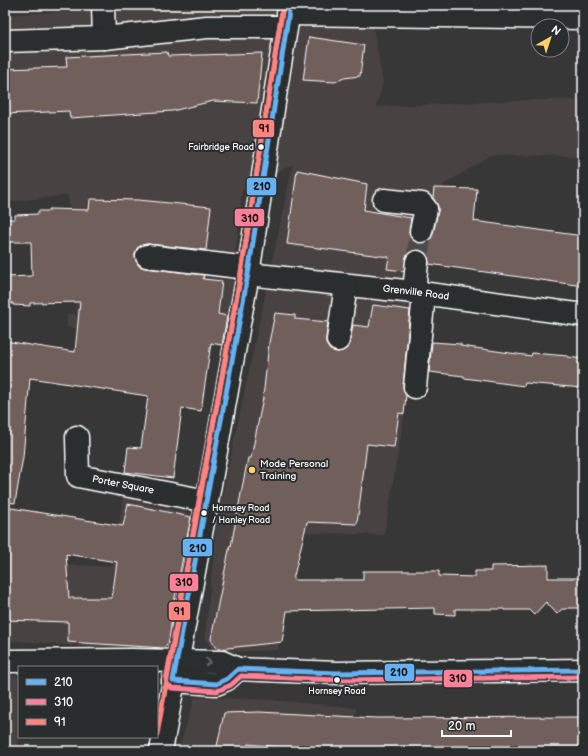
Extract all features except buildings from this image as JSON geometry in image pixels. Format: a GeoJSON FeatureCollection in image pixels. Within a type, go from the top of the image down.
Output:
{"type":"FeatureCollection","features":[{"type":"Feature","properties":{"kind":"street"},"geometry":{"type":"LineString","coordinates":[[103,5],[104,38]]}},
{"type":"Feature","properties":{"kind":"street"},"geometry":{"type":"LineString","coordinates":[[161,751],[248,271],[288,15]]}},
{"type":"Feature","properties":{"kind":"street"},"geometry":{"type":"LineString","coordinates":[[5,41],[104,38],[207,27],[288,15],[583,18]]}},
{"type":"Feature","properties":{"kind":"street"},"geometry":{"type":"LineString","coordinates":[[384,200],[422,204],[426,209],[422,231]]}},
{"type":"Feature","properties":{"kind":"street","name":"Grenville Road"},"geometry":{"type":"LineString","coordinates":[[147,256],[346,286],[419,293],[583,315]]}},
{"type":"Feature","properties":{"kind":"street"},"geometry":{"type":"LineString","coordinates":[[415,387],[419,293],[417,262]]}},
{"type":"Feature","properties":{"kind":"street"},"geometry":{"type":"LineString","coordinates":[[338,340],[346,286]]}},
{"type":"Feature","properties":{"kind":"street","name":"Porter Square"},"geometry":{"type":"LineString","coordinates":[[77,437],[78,476],[207,501]]}},
{"type":"Feature","properties":{"kind":"street"},"geometry":{"type":"LineString","coordinates":[[5,662],[81,666]]}},
{"type":"Feature","properties":{"kind":"street"},"geometry":{"type":"LineString","coordinates":[[158,670],[175,671],[222,662],[238,669],[337,673],[583,670]]}},
{"type":"Feature","properties":{"kind":"shaded area"},"geometry":{"type":"Polygon","coordinates":[[[197,5],[369,5],[383,83],[376,107],[532,100],[583,100],[583,156],[491,155],[443,185],[384,535],[298,532],[278,650],[213,652],[205,636],[217,521],[293,164],[242,190],[226,347],[67,327],[67,314],[77,315],[68,195],[5,202],[5,15],[197,5]]]}},
{"type":"Feature","properties":{"kind":"shaded area"},"geometry":{"type":"Polygon","coordinates":[[[123,498],[195,515],[168,653],[5,640],[5,565],[113,566],[123,498]]]}},
{"type":"Feature","properties":{"kind":"shaded area"},"geometry":{"type":"Polygon","coordinates":[[[5,676],[18,676],[19,738],[17,751],[5,751],[5,676]]]}},
{"type":"Feature","properties":{"kind":"shaded area"},"geometry":{"type":"Polygon","coordinates":[[[195,697],[270,700],[356,708],[353,751],[189,751],[179,749],[195,697]]]}},
{"type":"Feature","properties":{"kind":"tunnel"},"geometry":{"type":"LineString","coordinates":[[417,262],[421,231]]}},
{"type":"Feature","properties":{"kind":"transit line","name":"310"},"geometry":{"type":"LineString","coordinates":[[283,5],[241,273],[166,680],[167,684],[172,688],[217,691],[231,685],[241,676],[337,680],[583,677]]}},
{"type":"Feature","properties":{"kind":"transit line","name":"91"},"geometry":{"type":"LineString","coordinates":[[158,729],[241,273],[283,5]]}},
{"type":"Feature","properties":{"kind":"transit line","name":"210"},"geometry":{"type":"LineString","coordinates":[[290,5],[248,274],[173,681],[216,684],[227,679],[238,669],[337,673],[583,670]]}},
{"type":"Feature","properties":{"kind":"place","name":"Fairbridge Road"},"geometry":{"type":"Point","coordinates":[261,147]}},
{"type":"Feature","properties":{"kind":"place","name":"Mode Personal Training"},"geometry":{"type":"Point","coordinates":[252,470]}},
{"type":"Feature","properties":{"kind":"place","name":"Hornsey Road / Hanley Road"},"geometry":{"type":"Point","coordinates":[204,513]}},
{"type":"Feature","properties":{"kind":"place","name":"Hornsey Road"},"geometry":{"type":"Point","coordinates":[337,680]}}]}
